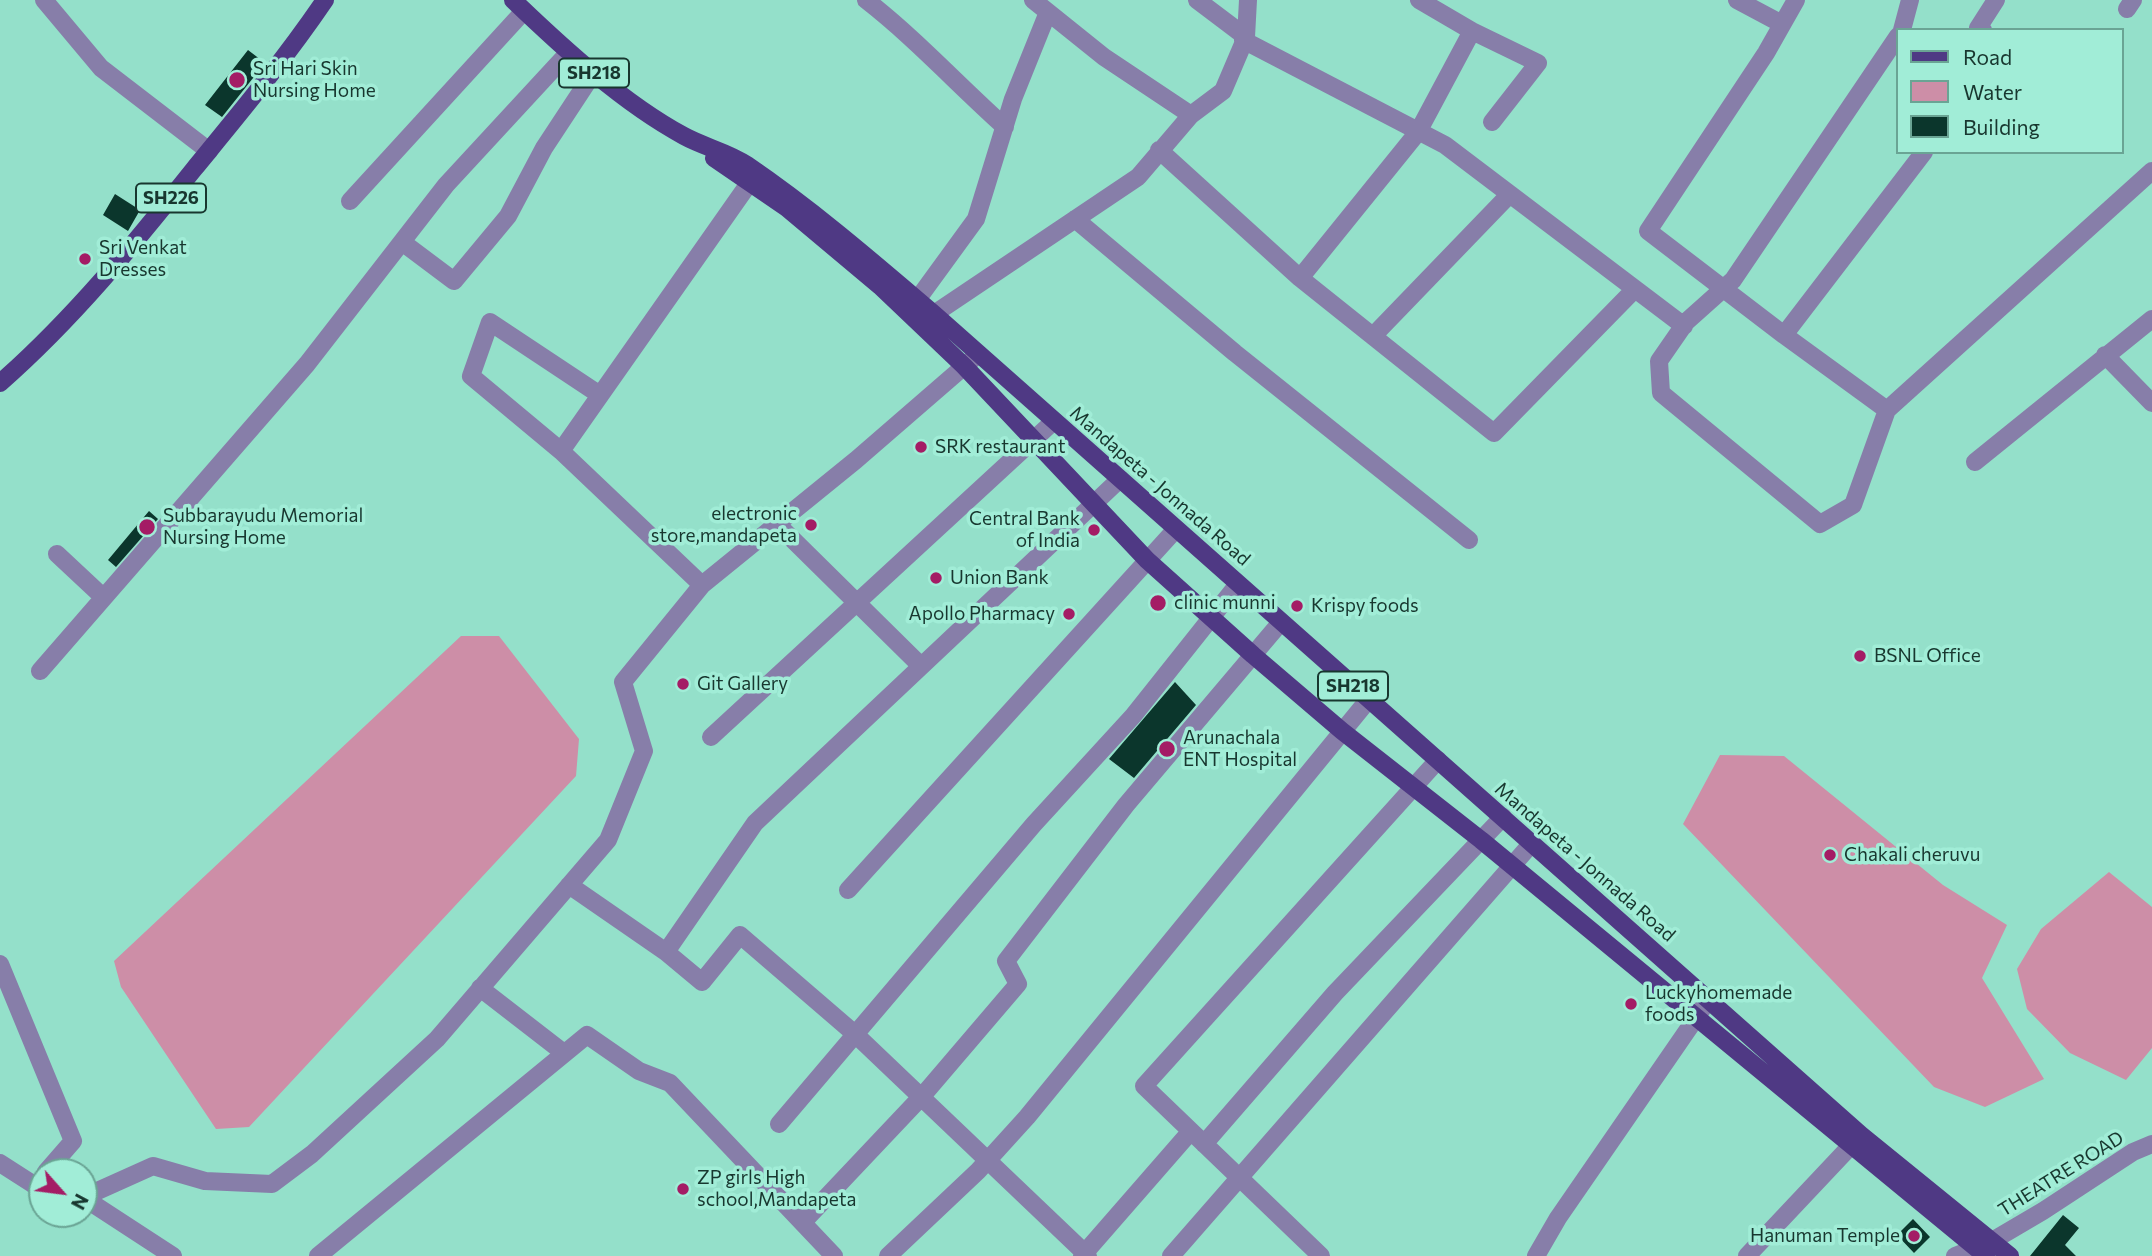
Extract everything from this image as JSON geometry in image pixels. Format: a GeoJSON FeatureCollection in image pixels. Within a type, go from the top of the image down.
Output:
{"type":"FeatureCollection","features":[{"type":"Feature","properties":{"kind":"main road","name":"SH226"},"geometry":{"type":"LineString","coordinates":[[0,383],[32,355],[114,269],[296,42],[326,0]]}},
{"type":"Feature","properties":{"kind":"main road","name":"Mandapeta - Jonnada Road"},"geometry":{"type":"LineString","coordinates":[[519,5],[568,53],[683,136],[743,162],[753,178],[810,209],[917,299],[1709,999],[1856,1141],[1985,1248],[2010,1256]]}},
{"type":"Feature","properties":{"kind":"main road","name":"SH218"},"geometry":{"type":"LineString","coordinates":[[753,178],[880,286],[964,366],[1147,560],[1253,654],[1342,731],[1481,840],[1696,1017],[1856,1141]]}},
{"type":"Feature","properties":{"kind":"street"},"geometry":{"type":"LineString","coordinates":[[44,0],[101,68],[209,151]]}},
{"type":"Feature","properties":{"kind":"street"},"geometry":{"type":"LineString","coordinates":[[866,0],[900,27],[943,72],[1005,127]]}},
{"type":"Feature","properties":{"kind":"street"},"geometry":{"type":"LineString","coordinates":[[1197,0],[1244,38],[1445,145],[1684,326]]}},
{"type":"Feature","properties":{"kind":"street"},"geometry":{"type":"LineString","coordinates":[[934,314],[1138,177],[1191,115],[1223,91],[1244,38],[1248,0]]}},
{"type":"Feature","properties":{"kind":"street"},"geometry":{"type":"LineString","coordinates":[[1419,0],[1472,31],[1538,63],[1492,122]]}},
{"type":"Feature","properties":{"kind":"street"},"geometry":{"type":"LineString","coordinates":[[1737,0],[1782,24]]}},
{"type":"Feature","properties":{"kind":"street"},"geometry":{"type":"LineString","coordinates":[[1796,0],[1648,230],[1887,410]]}},
{"type":"Feature","properties":{"kind":"street"},"geometry":{"type":"LineString","coordinates":[[1903,28],[1910,0]]}},
{"type":"Feature","properties":{"kind":"street"},"geometry":{"type":"LineString","coordinates":[[1978,28],[1996,0]]}},
{"type":"Feature","properties":{"kind":"street"},"geometry":{"type":"LineString","coordinates":[[917,299],[976,219],[1005,127],[1038,3],[1104,57],[1191,115]]}},
{"type":"Feature","properties":{"kind":"street"},"geometry":{"type":"LineString","coordinates":[[350,201],[519,5]]}},
{"type":"Feature","properties":{"kind":"street"},"geometry":{"type":"LineString","coordinates":[[1300,278],[1418,132],[1472,31]]}},
{"type":"Feature","properties":{"kind":"street"},"geometry":{"type":"LineString","coordinates":[[1896,39],[1734,280],[1684,326],[1659,361],[1661,393],[1820,524],[1853,505],[1887,410],[2152,171]]}},
{"type":"Feature","properties":{"kind":"street"},"geometry":{"type":"LineString","coordinates":[[40,671],[307,364],[446,185],[568,53]]}},
{"type":"Feature","properties":{"kind":"street"},"geometry":{"type":"LineString","coordinates":[[402,242],[454,281],[508,216],[544,148],[594,72]]}},
{"type":"Feature","properties":{"kind":"street"},"geometry":{"type":"LineString","coordinates":[[1159,150],[1300,278],[1494,433],[1635,289]]}},
{"type":"Feature","properties":{"kind":"street"},"geometry":{"type":"LineString","coordinates":[[1784,335],[1922,154]]}},
{"type":"Feature","properties":{"kind":"street"},"geometry":{"type":"LineString","coordinates":[[561,451],[753,178]]}},
{"type":"Feature","properties":{"kind":"street"},"geometry":{"type":"LineString","coordinates":[[1373,336],[1510,194]]}},
{"type":"Feature","properties":{"kind":"street"},"geometry":{"type":"LineString","coordinates":[[1075,219],[1235,353],[1469,540]]}},
{"type":"Feature","properties":{"kind":"street"},"geometry":{"type":"LineString","coordinates":[[1975,462],[2152,319]]}},
{"type":"Feature","properties":{"kind":"street"},"geometry":{"type":"LineString","coordinates":[[600,395],[490,322],[471,376],[561,451],[702,585]]}},
{"type":"Feature","properties":{"kind":"street"},"geometry":{"type":"LineString","coordinates":[[98,1192],[153,1166],[205,1181],[272,1184],[312,1154],[437,1039],[608,840],[645,751],[624,681],[702,585],[979,354]]}},
{"type":"Feature","properties":{"kind":"street"},"geometry":{"type":"LineString","coordinates":[[2105,355],[2152,403]]}},
{"type":"Feature","properties":{"kind":"street"},"geometry":{"type":"LineString","coordinates":[[711,737],[1054,421]]}},
{"type":"Feature","properties":{"kind":"street"},"geometry":{"type":"LineString","coordinates":[[666,952],[755,822],[1120,479]]}},
{"type":"Feature","properties":{"kind":"street"},"geometry":{"type":"LineString","coordinates":[[777,524],[855,604],[921,666]]}},
{"type":"Feature","properties":{"kind":"street"},"geometry":{"type":"LineString","coordinates":[[848,890],[1176,529]]}},
{"type":"Feature","properties":{"kind":"street"},"geometry":{"type":"LineString","coordinates":[[57,554],[103,597]]}},
{"type":"Feature","properties":{"kind":"street"},"geometry":{"type":"LineString","coordinates":[[779,1125],[1034,824],[1133,716],[1238,584]]}},
{"type":"Feature","properties":{"kind":"street"},"geometry":{"type":"LineString","coordinates":[[803,1222],[922,1097],[1018,984],[1006,961],[1126,805],[1281,622]]}},
{"type":"Feature","properties":{"kind":"street"},"geometry":{"type":"LineString","coordinates":[[888,1256],[989,1159],[1027,1117],[1368,699]]}},
{"type":"Feature","properties":{"kind":"street"},"geometry":{"type":"LineString","coordinates":[[1321,1256],[1144,1086],[1438,760]]}},
{"type":"Feature","properties":{"kind":"street"},"geometry":{"type":"LineString","coordinates":[[569,885],[666,952],[702,982],[740,935],[855,1034],[989,1159],[1085,1255],[1503,817]]}},
{"type":"Feature","properties":{"kind":"street"},"geometry":{"type":"LineString","coordinates":[[1171,1256],[1532,843]]}},
{"type":"Feature","properties":{"kind":"street"},"geometry":{"type":"LineString","coordinates":[[0,964],[73,1141],[59,1158]]}},
{"type":"Feature","properties":{"kind":"street"},"geometry":{"type":"LineString","coordinates":[[480,988],[564,1053]]}},
{"type":"Feature","properties":{"kind":"street"},"geometry":{"type":"LineString","coordinates":[[1536,1256],[1558,1218],[1709,999]]}},
{"type":"Feature","properties":{"kind":"street"},"geometry":{"type":"LineString","coordinates":[[318,1256],[587,1035],[639,1071],[670,1083],[834,1256]]}},
{"type":"Feature","properties":{"kind":"street"},"geometry":{"type":"LineString","coordinates":[[1747,1256],[1856,1141]]}},
{"type":"Feature","properties":{"kind":"street","name":"THEATRE ROAD"},"geometry":{"type":"LineString","coordinates":[[1955,1256],[1985,1248],[2133,1152],[2152,1144]]}},
{"type":"Feature","properties":{"kind":"street"},"geometry":{"type":"LineString","coordinates":[[0,1163],[28,1175]]}},
{"type":"Feature","properties":{"kind":"street"},"geometry":{"type":"LineString","coordinates":[[98,1207],[173,1256]]}},
{"type":"Feature","properties":{"kind":"water"},"geometry":{"type":"Polygon","coordinates":[[[461,636],[499,636],[579,739],[576,776],[249,1127],[216,1129],[121,987],[114,961],[461,636]]]}},
{"type":"Feature","properties":{"kind":"water"},"geometry":{"type":"Polygon","coordinates":[[[1720,755],[1784,756],[1943,885],[2007,925],[1982,978],[2044,1079],[1985,1107],[1934,1087],[1683,824],[1720,755]]]}},
{"type":"Feature","properties":{"kind":"water"},"geometry":{"type":"Polygon","coordinates":[[[2109,872],[2152,907],[2152,1048],[2126,1080],[2070,1053],[2027,1009],[2017,969],[2041,929],[2109,872]]]}},
{"type":"Feature","properties":{"kind":"building"},"geometry":{"type":"Polygon","coordinates":[[[248,50],[265,63],[222,117],[205,105],[248,50]]]}},
{"type":"Feature","properties":{"kind":"building"},"geometry":{"type":"Polygon","coordinates":[[[115,194],[140,210],[128,231],[103,215],[115,194]]]}},
{"type":"Feature","properties":{"kind":"building"},"geometry":{"type":"Polygon","coordinates":[[[149,511],[158,519],[116,567],[108,560],[149,511]]]}},
{"type":"Feature","properties":{"kind":"building"},"geometry":{"type":"Polygon","coordinates":[[[1175,682],[1196,705],[1134,778],[1109,759],[1175,682]]]}},
{"type":"Feature","properties":{"kind":"building"},"geometry":{"type":"Polygon","coordinates":[[[2063,1215],[2079,1228],[2065,1245],[2076,1256],[2030,1256],[2063,1215]]]}},
{"type":"Feature","properties":{"kind":"building","name":"Hanuman Temple"},"geometry":{"type":"Polygon","coordinates":[[[1913,1219],[1930,1237],[1914,1253],[1897,1235],[1913,1219]]]}},
{"type":"Feature","properties":{"kind":"place","name":"Sri Hari Skin Nursing Home"},"geometry":{"type":"Point","coordinates":[237,80]}},
{"type":"Feature","properties":{"kind":"place","name":"Sri Venkat Dresses"},"geometry":{"type":"Point","coordinates":[85,259]}},
{"type":"Feature","properties":{"kind":"place","name":"SRK restaurant"},"geometry":{"type":"Point","coordinates":[921,447]}},
{"type":"Feature","properties":{"kind":"place","name":"electronic store,mandapeta"},"geometry":{"type":"Point","coordinates":[811,525]}},
{"type":"Feature","properties":{"kind":"place","name":"Subbarayudu Memorial Nursing Home"},"geometry":{"type":"Point","coordinates":[147,527]}},
{"type":"Feature","properties":{"kind":"place","name":"Central Bank of India"},"geometry":{"type":"Point","coordinates":[1094,530]}},
{"type":"Feature","properties":{"kind":"place","name":"Union Bank"},"geometry":{"type":"Point","coordinates":[936,578]}},
{"type":"Feature","properties":{"kind":"place","name":"clinic munni"},"geometry":{"type":"Point","coordinates":[1158,603]}},
{"type":"Feature","properties":{"kind":"place","name":"Krispy foods"},"geometry":{"type":"Point","coordinates":[1297,606]}},
{"type":"Feature","properties":{"kind":"place","name":"Apollo Pharmacy"},"geometry":{"type":"Point","coordinates":[1069,614]}},
{"type":"Feature","properties":{"kind":"place","name":"BSNL Office"},"geometry":{"type":"Point","coordinates":[1860,656]}},
{"type":"Feature","properties":{"kind":"place","name":"Git Gallery"},"geometry":{"type":"Point","coordinates":[683,684]}},
{"type":"Feature","properties":{"kind":"place","name":"Arunachala ENT Hospital"},"geometry":{"type":"Point","coordinates":[1167,749]}},
{"type":"Feature","properties":{"kind":"place","name":"Chakali cheruvu"},"geometry":{"type":"Point","coordinates":[1830,855]}},
{"type":"Feature","properties":{"kind":"place","name":"Luckyhomemade foods"},"geometry":{"type":"Point","coordinates":[1631,1004]}},
{"type":"Feature","properties":{"kind":"place","name":"ZP girls High school,Mandapeta"},"geometry":{"type":"Point","coordinates":[683,1189]}},
{"type":"Feature","properties":{"kind":"place","name":"Hanuman Temple"},"geometry":{"type":"Point","coordinates":[1914,1236]}}]}
